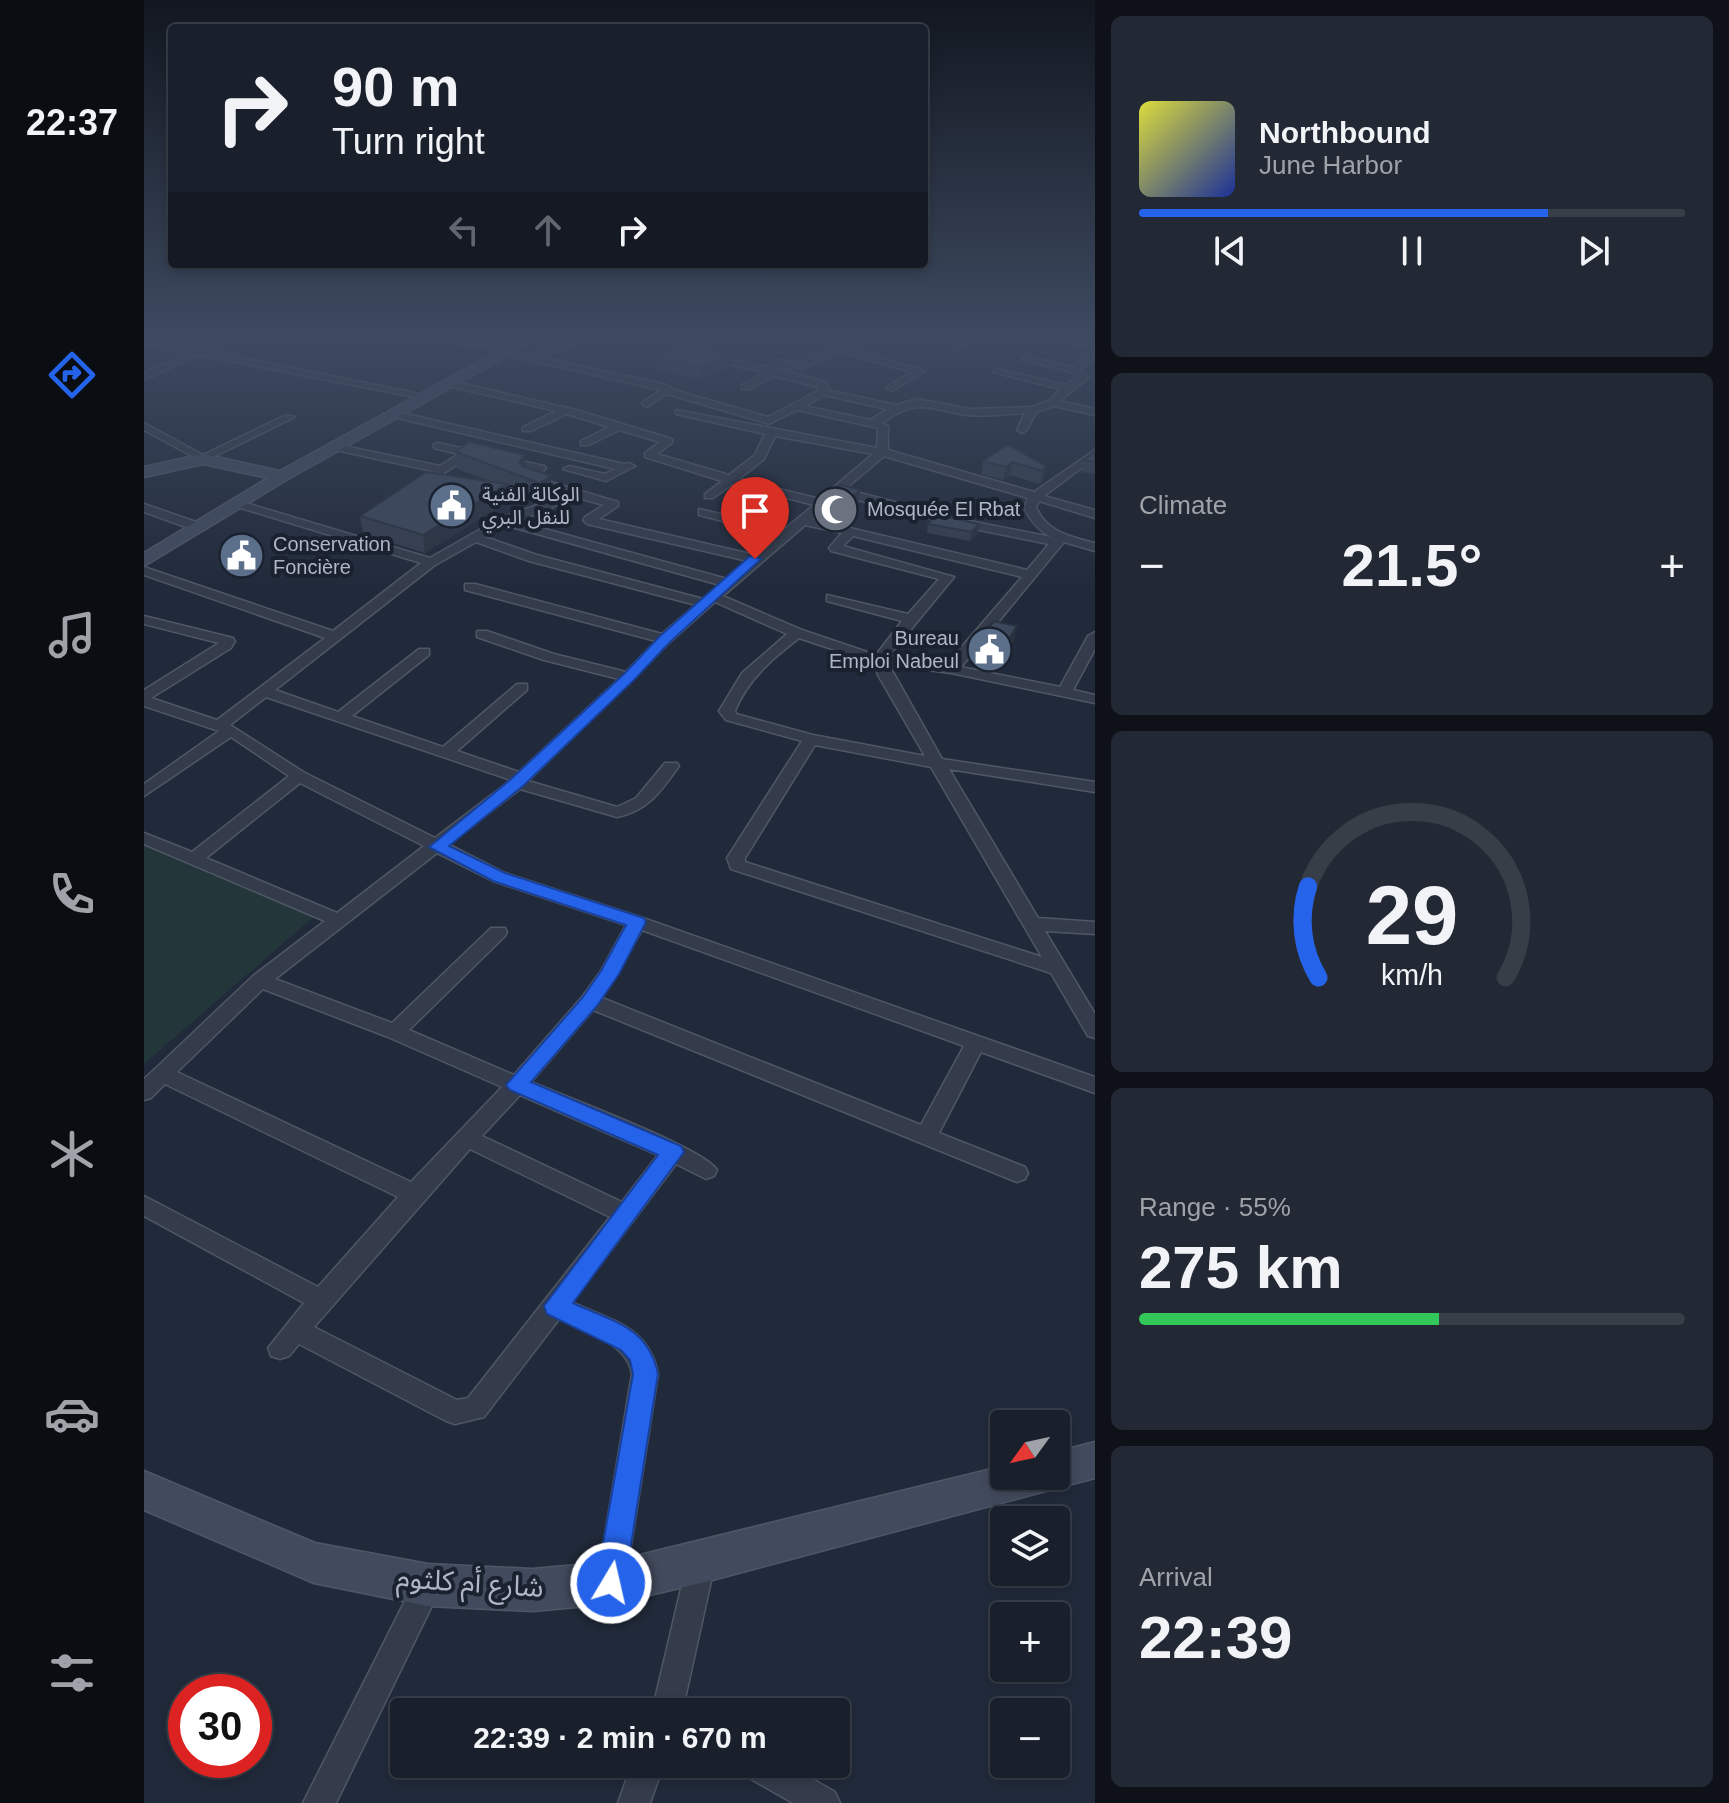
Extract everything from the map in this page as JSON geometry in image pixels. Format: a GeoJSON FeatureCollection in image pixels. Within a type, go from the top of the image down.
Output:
{"type":"FeatureCollection","features":[{"type":"Feature","properties":{"kind":"street"},"geometry":{"type":"LineString","coordinates":[[144,472],[203,459],[281,421]]}},
{"type":"Feature","properties":{"kind":"street"},"geometry":{"type":"LineString","coordinates":[[145,562],[235,503],[380,421]]}},
{"type":"Feature","properties":{"kind":"street"},"geometry":{"type":"LineString","coordinates":[[424,421],[625,468]]}},
{"type":"Feature","properties":{"kind":"street"},"geometry":{"type":"LineString","coordinates":[[527,429],[544,421]]}},
{"type":"Feature","properties":{"kind":"street"},"geometry":{"type":"LineString","coordinates":[[569,469],[606,478],[668,441],[601,421]]}},
{"type":"Feature","properties":{"kind":"street"},"geometry":{"type":"LineString","coordinates":[[732,421],[882,452],[1095,514]]}},
{"type":"Feature","properties":{"kind":"street"},"geometry":{"type":"LineString","coordinates":[[750,421],[766,427]]}},
{"type":"Feature","properties":{"kind":"street"},"geometry":{"type":"LineString","coordinates":[[709,496],[760,457],[766,427],[774,421]]}},
{"type":"Feature","properties":{"kind":"street"},"geometry":{"type":"LineString","coordinates":[[144,1092],[260,981],[437,847],[519,780],[665,639],[882,452],[885,428],[860,421]]}},
{"type":"Feature","properties":{"kind":"street"},"geometry":{"type":"LineString","coordinates":[[873,424],[877,421]]}},
{"type":"Feature","properties":{"kind":"street"},"geometry":{"type":"LineString","coordinates":[[1022,430],[1026,421]]}},
{"type":"Feature","properties":{"kind":"street"},"geometry":{"type":"LineString","coordinates":[[144,426],[203,459],[282,476]]}},
{"type":"Feature","properties":{"kind":"street"},"geometry":{"type":"LineString","coordinates":[[585,443],[618,426]]}},
{"type":"Feature","properties":{"kind":"street"},"geometry":{"type":"LineString","coordinates":[[438,446],[540,468],[529,478],[614,504],[591,521],[755,559]]}},
{"type":"Feature","properties":{"kind":"street"},"geometry":{"type":"LineString","coordinates":[[335,447],[442,470]]}},
{"type":"Feature","properties":{"kind":"street"},"geometry":{"type":"LineString","coordinates":[[407,495],[467,453]]}},
{"type":"Feature","properties":{"kind":"street"},"geometry":{"type":"LineString","coordinates":[[1059,540],[1032,515],[1030,507],[1035,497],[1095,453]]}},
{"type":"Feature","properties":{"kind":"street"},"geometry":{"type":"LineString","coordinates":[[649,455],[732,481],[821,503]]}},
{"type":"Feature","properties":{"kind":"street"},"geometry":{"type":"LineString","coordinates":[[836,491],[954,521],[1095,547]]}},
{"type":"Feature","properties":{"kind":"street"},"geometry":{"type":"LineString","coordinates":[[144,791],[431,562],[504,521],[544,507],[569,492]]}},
{"type":"Feature","properties":{"kind":"street"},"geometry":{"type":"LineString","coordinates":[[235,503],[431,562]]}},
{"type":"Feature","properties":{"kind":"street"},"geometry":{"type":"LineString","coordinates":[[144,508],[198,527]]}},
{"type":"Feature","properties":{"kind":"street"},"geometry":{"type":"LineString","coordinates":[[703,512],[785,533]]}},
{"type":"Feature","properties":{"kind":"street"},"geometry":{"type":"LineString","coordinates":[[801,520],[1030,575]]}},
{"type":"Feature","properties":{"kind":"street"},"geometry":{"type":"LineString","coordinates":[[504,521],[728,583]]}},
{"type":"Feature","properties":{"kind":"street"},"geometry":{"type":"LineString","coordinates":[[347,536],[359,528]]}},
{"type":"Feature","properties":{"kind":"street"},"geometry":{"type":"LineString","coordinates":[[850,532],[835,548],[947,576],[886,648],[880,660],[885,675],[1095,1031]]}},
{"type":"Feature","properties":{"kind":"street"},"geometry":{"type":"LineString","coordinates":[[473,537],[533,558],[710,601],[880,660],[951,669],[1095,699]]}},
{"type":"Feature","properties":{"kind":"street"},"geometry":{"type":"LineString","coordinates":[[951,669],[1059,540]]}},
{"type":"Feature","properties":{"kind":"street"},"geometry":{"type":"LineString","coordinates":[[145,562],[336,637]]}},
{"type":"Feature","properties":{"kind":"street"},"geometry":{"type":"LineString","coordinates":[[470,587],[665,639]]}},
{"type":"Feature","properties":{"kind":"street"},"geometry":{"type":"LineString","coordinates":[[832,598],[911,619]]}},
{"type":"Feature","properties":{"kind":"street"},"geometry":{"type":"LineString","coordinates":[[144,620],[228,641],[149,701],[144,716]]}},
{"type":"Feature","properties":{"kind":"street"},"geometry":{"type":"LineString","coordinates":[[797,633],[747,673],[727,711],[735,719],[811,739],[1095,787]]}},
{"type":"Feature","properties":{"kind":"street"},"geometry":{"type":"LineString","coordinates":[[482,634],[549,657],[629,677]]}},
{"type":"Feature","properties":{"kind":"street"},"geometry":{"type":"LineString","coordinates":[[1064,693],[1095,636]]}},
{"type":"Feature","properties":{"kind":"street"},"geometry":{"type":"LineString","coordinates":[[341,717],[424,652]]}},
{"type":"Feature","properties":{"kind":"street"},"geometry":{"type":"LineString","coordinates":[[445,753],[522,687]]}},
{"type":"Feature","properties":{"kind":"street"},"geometry":{"type":"LineString","coordinates":[[265,692],[617,812],[638,807],[671,766]]}},
{"type":"Feature","properties":{"kind":"street"},"geometry":{"type":"LineString","coordinates":[[149,701],[225,729],[299,776],[499,877],[637,922],[1095,1085]]}},
{"type":"Feature","properties":{"kind":"street"},"geometry":{"type":"LineString","coordinates":[[811,739],[736,858],[737,865],[1059,969]]}},
{"type":"Feature","properties":{"kind":"street"},"geometry":{"type":"LineString","coordinates":[[195,858],[299,776]]}},
{"type":"Feature","properties":{"kind":"street"},"geometry":{"type":"LineString","coordinates":[[144,838],[338,920]]}},
{"type":"Feature","properties":{"kind":"street"},"geometry":{"type":"LineString","coordinates":[[637,922],[609,974],[590,1001],[517,1085],[414,1194],[288,1339],[455,1412],[475,1409],[673,1152]]}},
{"type":"Feature","properties":{"kind":"street"},"geometry":{"type":"LineString","coordinates":[[1032,924],[1095,928]]}},
{"type":"Feature","properties":{"kind":"street"},"geometry":{"type":"LineString","coordinates":[[395,1032],[498,932]]}},
{"type":"Feature","properties":{"kind":"street"},"geometry":{"type":"LineString","coordinates":[[260,981],[395,1032],[673,1152],[706,1170]]}},
{"type":"Feature","properties":{"kind":"street"},"geometry":{"type":"LineString","coordinates":[[590,1001],[1017,1173]]}},
{"type":"Feature","properties":{"kind":"street"},"geometry":{"type":"LineString","coordinates":[[926,1137],[976,1043]]}},
{"type":"Feature","properties":{"kind":"street"},"geometry":{"type":"LineString","coordinates":[[162,1074],[414,1194]]}},
{"type":"Feature","properties":{"kind":"street"},"geometry":{"type":"LineString","coordinates":[[466,1138],[626,1214]]}},
{"type":"Feature","properties":{"kind":"street"},"geometry":{"type":"LineString","coordinates":[[144,1205],[322,1301]]}},
{"type":"Feature","properties":{"kind":"street"},"geometry":{"type":"LineString","coordinates":[[556,1306],[630,1342],[642,1356],[645,1374],[611,1583]]}},
{"type":"Feature","properties":{"kind":"street"},"geometry":{"type":"LineString","coordinates":[[1070,1467],[1095,1460]]}},
{"type":"Feature","properties":{"kind":"street","name":"شارع أم كلثوم"},"geometry":{"type":"LineString","coordinates":[[144,1490],[314,1563],[428,1585],[532,1590],[611,1583],[990,1488]]}},
{"type":"Feature","properties":{"kind":"street"},"geometry":{"type":"LineString","coordinates":[[670,1698],[701,1563]]}},
{"type":"Feature","properties":{"kind":"street"},"geometry":{"type":"LineString","coordinates":[[319,1803],[428,1585]]}},
{"type":"Feature","properties":{"kind":"street"},"geometry":{"type":"LineString","coordinates":[[634,1803],[643,1778]]}},
{"type":"Feature","properties":{"kind":"street"},"geometry":{"type":"LineString","coordinates":[[780,1778],[824,1803]]}},
{"type":"Feature","properties":{"kind":"green space"},"geometry":{"type":"Polygon","coordinates":[[[144,841],[319,912],[144,1064],[144,841]]]}},
{"type":"Feature","properties":{"kind":"building"},"geometry":{"type":"Polygon","coordinates":[[[469,442],[525,455],[519,462],[522,466],[551,476],[539,483],[456,452],[469,442]]]}},
{"type":"Feature","properties":{"kind":"building"},"geometry":{"type":"Polygon","coordinates":[[[1008,445],[1046,466],[1043,471],[1012,462],[1006,467],[983,461],[1008,445]]]}},
{"type":"Feature","properties":{"kind":"building"},"geometry":{"type":"Polygon","coordinates":[[[1095,451],[1095,462],[1084,460],[1095,451]]]}},
{"type":"Feature","properties":{"kind":"building"},"geometry":{"type":"Polygon","coordinates":[[[426,472],[507,484],[423,535],[360,516],[426,472]]]}},
{"type":"Feature","properties":{"kind":"building"},"geometry":{"type":"Polygon","coordinates":[[[841,485],[860,490],[837,508],[820,504],[841,485]]]}},
{"type":"Feature","properties":{"kind":"building"},"geometry":{"type":"Polygon","coordinates":[[[936,514],[979,524],[972,532],[928,524],[936,514]]]}},
{"type":"Feature","properties":{"kind":"building"},"geometry":{"type":"Polygon","coordinates":[[[994,621],[1017,626],[1000,653],[973,645],[994,621]]]}},
{"type":"Feature","properties":{"kind":"place","name":"الوكالة الفنية للنقل البري"},"geometry":{"type":"Point","coordinates":[451,505]}},
{"type":"Feature","properties":{"kind":"place","name":"Mosquée El Rbat"},"geometry":{"type":"Point","coordinates":[836,509]}},
{"type":"Feature","properties":{"kind":"place","name":"Conservation Foncière"},"geometry":{"type":"Point","coordinates":[242,555]}},
{"type":"Feature","properties":{"kind":"place","name":"Bureau Emploi Nabeul"},"geometry":{"type":"Point","coordinates":[990,650]}},
{"type":"Feature","properties":{"kind":"route"},"geometry":{"type":"LineString","coordinates":[[611,1583],[645,1374],[642,1356],[630,1342],[556,1306],[673,1152],[517,1085],[590,1001],[609,974],[637,922],[499,877],[437,847],[559,745],[665,639],[755,559]]}}]}
